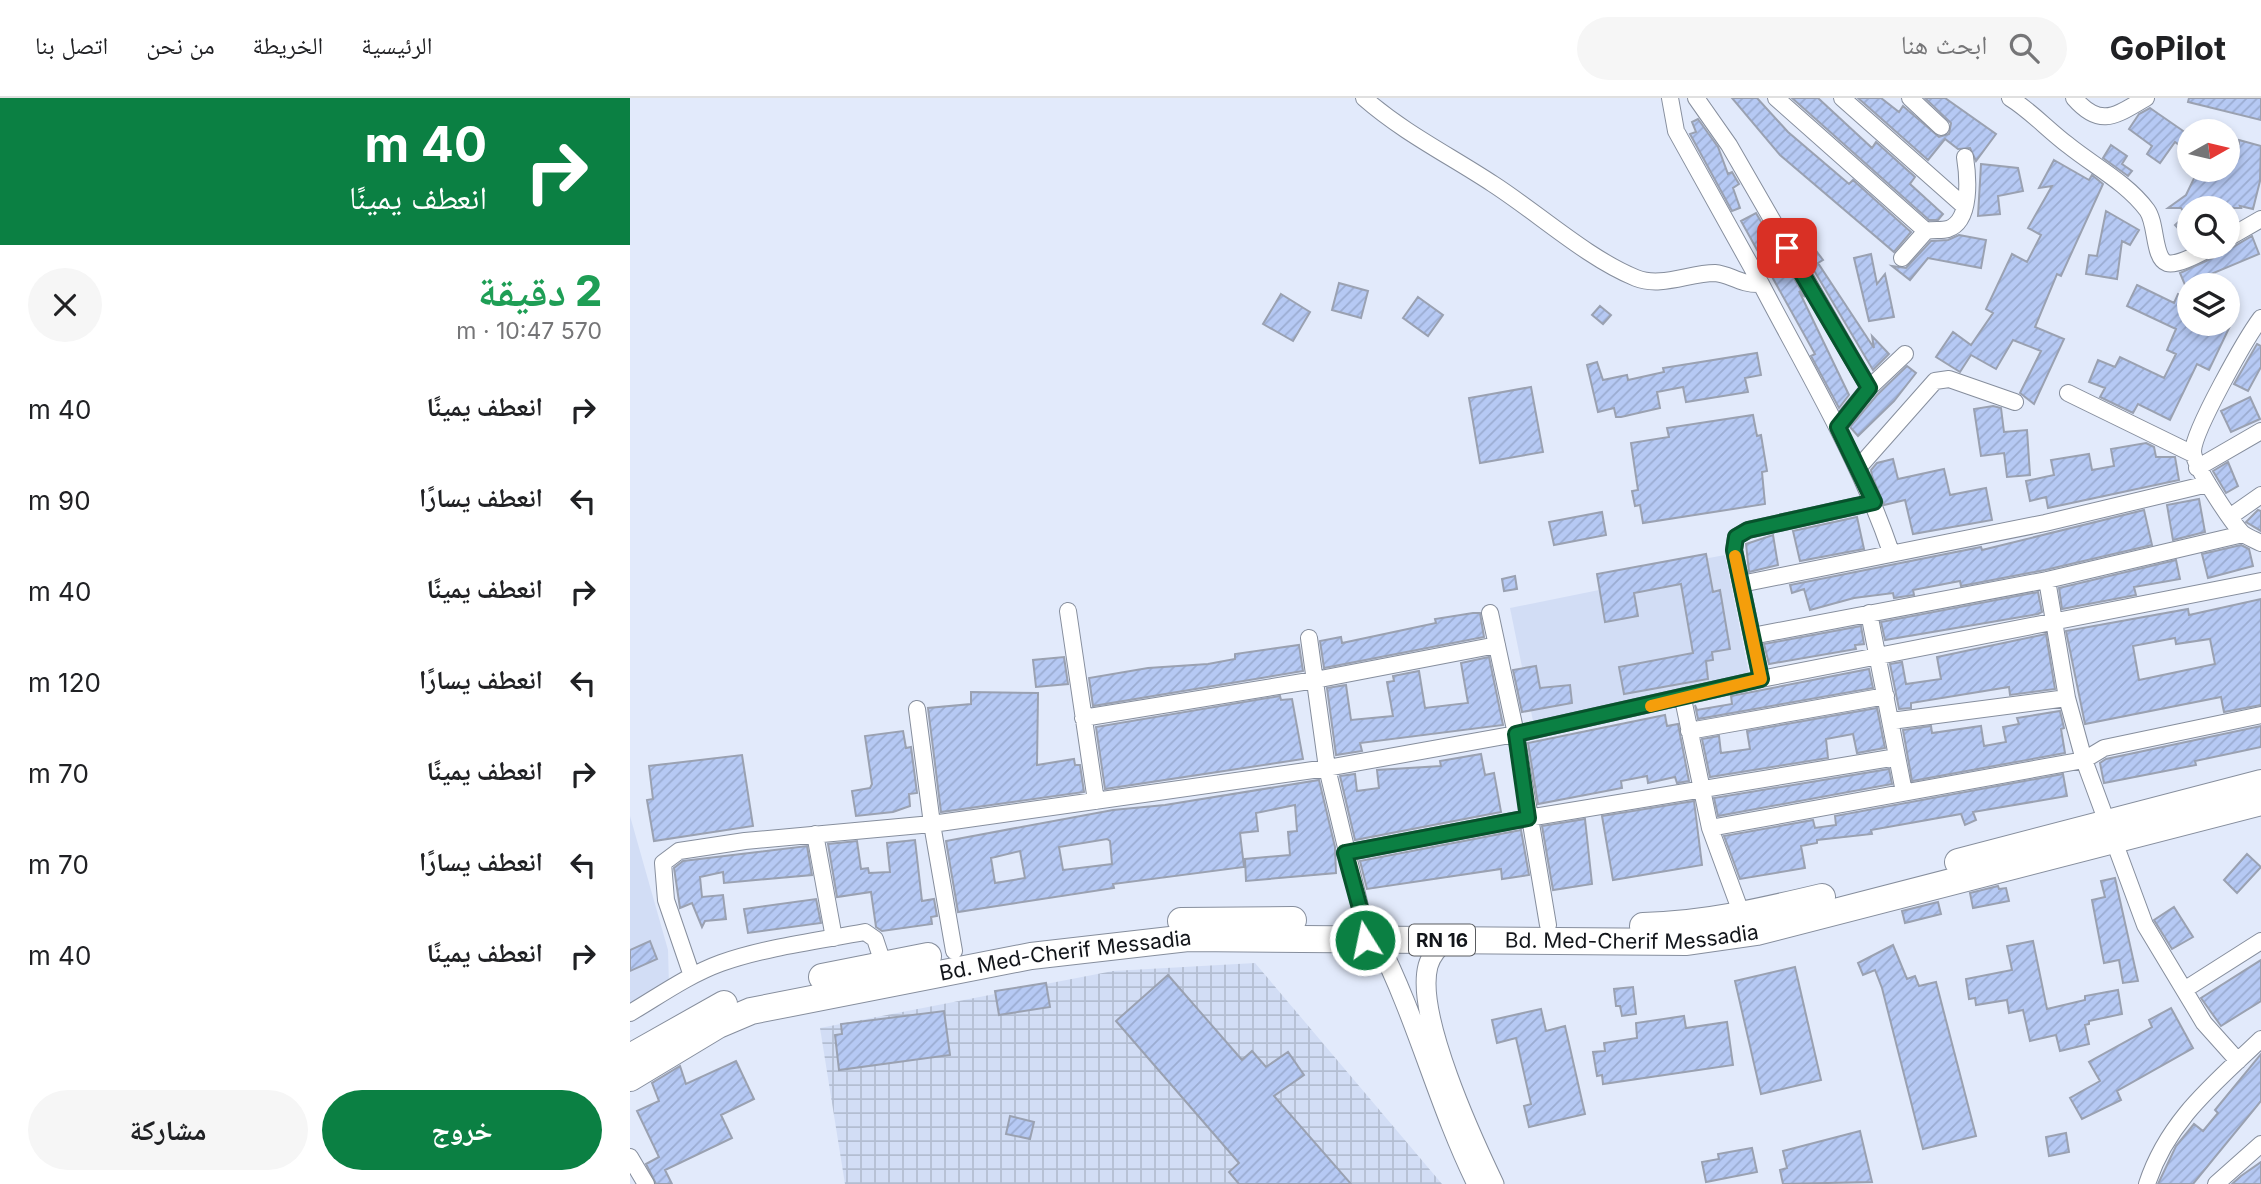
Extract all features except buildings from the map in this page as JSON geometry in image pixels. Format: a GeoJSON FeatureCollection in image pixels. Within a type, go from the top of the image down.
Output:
{"type":"FeatureCollection","features":[{"type":"Feature","properties":{"kind":"highway","name":"Bd. Med-Cherif Messadia"},"geometry":{"type":"LineString","coordinates":[[630,1057],[713,1007],[761,991],[954,951],[1126,925],[1185,920],[1446,940],[1687,942],[1757,932],[2110,832],[2261,783]]}},
{"type":"Feature","properties":{"kind":"highway","name":"Bd. Med-Cherif Messadia"},"geometry":{"type":"LineString","coordinates":[[630,1078],[718,1025],[751,1011],[910,977],[1031,956],[1139,941],[1200,938],[1368,934],[1548,925],[1670,926],[1742,915],[2110,832],[2261,802]]}},
{"type":"Feature","properties":{"kind":"street"},"geometry":{"type":"LineString","coordinates":[[1364,98],[1395,125],[1491,182],[1551,226],[1637,279],[1656,282],[1713,273],[1746,285],[1761,284]]}},
{"type":"Feature","properties":{"kind":"street"},"geometry":{"type":"LineString","coordinates":[[1670,98],[1676,131],[1838,427],[1874,502],[1891,552]]}},
{"type":"Feature","properties":{"kind":"street"},"geometry":{"type":"LineString","coordinates":[[1696,98],[1729,145],[1869,388]]}},
{"type":"Feature","properties":{"kind":"street"},"geometry":{"type":"LineString","coordinates":[[1776,98],[1926,231]]}},
{"type":"Feature","properties":{"kind":"street"},"geometry":{"type":"LineString","coordinates":[[1842,98],[1964,206]]}},
{"type":"Feature","properties":{"kind":"street"},"geometry":{"type":"LineString","coordinates":[[1910,98],[1941,127]]}},
{"type":"Feature","properties":{"kind":"street"},"geometry":{"type":"LineString","coordinates":[[2010,98],[2028,109],[2058,138],[2137,199],[2152,220],[2158,253],[2165,262],[2172,263],[2182,259]]}},
{"type":"Feature","properties":{"kind":"street"},"geometry":{"type":"LineString","coordinates":[[2074,98],[2089,113],[2107,117],[2146,98]]}},
{"type":"Feature","properties":{"kind":"street"},"geometry":{"type":"LineString","coordinates":[[1902,258],[1926,231],[1951,228],[1964,206],[1968,190],[1965,158]]}},
{"type":"Feature","properties":{"kind":"street"},"geometry":{"type":"LineString","coordinates":[[2240,231],[2261,219]]}},
{"type":"Feature","properties":{"kind":"street"},"geometry":{"type":"LineString","coordinates":[[2195,461],[2197,435],[2239,352],[2261,318]]}},
{"type":"Feature","properties":{"kind":"street"},"geometry":{"type":"LineString","coordinates":[[1838,427],[1869,388],[1905,354]]}},
{"type":"Feature","properties":{"kind":"street"},"geometry":{"type":"LineString","coordinates":[[1858,468],[1935,381],[1949,379],[2015,402]]}},
{"type":"Feature","properties":{"kind":"street"},"geometry":{"type":"LineString","coordinates":[[2068,393],[2195,461],[2243,534],[2261,543]]}},
{"type":"Feature","properties":{"kind":"street"},"geometry":{"type":"LineString","coordinates":[[2195,461],[2261,431]]}},
{"type":"Feature","properties":{"kind":"street"},"geometry":{"type":"LineString","coordinates":[[1741,584],[2045,523],[2208,484]]}},
{"type":"Feature","properties":{"kind":"street"},"geometry":{"type":"LineString","coordinates":[[2231,516],[2261,495]]}},
{"type":"Feature","properties":{"kind":"street"},"geometry":{"type":"LineString","coordinates":[[1761,679],[1734,542],[1740,534],[1779,522],[1874,502]]}},
{"type":"Feature","properties":{"kind":"street"},"geometry":{"type":"LineString","coordinates":[[1752,636],[2047,580],[2243,534]]}},
{"type":"Feature","properties":{"kind":"street"},"geometry":{"type":"LineString","coordinates":[[2047,580],[2067,698],[2084,760],[2146,925],[2204,1023],[2238,1061]]}},
{"type":"Feature","properties":{"kind":"street"},"geometry":{"type":"LineString","coordinates":[[692,976],[666,900],[663,863],[679,851],[815,834],[932,824],[1327,768],[1516,734],[1683,699],[1761,679],[2261,581]]}},
{"type":"Feature","properties":{"kind":"street"},"geometry":{"type":"LineString","coordinates":[[1068,611],[1096,801]]}},
{"type":"Feature","properties":{"kind":"street"},"geometry":{"type":"LineString","coordinates":[[1490,612],[1516,734],[1548,925]]}},
{"type":"Feature","properties":{"kind":"street"},"geometry":{"type":"LineString","coordinates":[[1869,613],[1904,792]]}},
{"type":"Feature","properties":{"kind":"street"},"geometry":{"type":"LineString","coordinates":[[1309,638],[1327,768],[1345,853],[1368,934],[1401,989],[1461,1151],[1477,1184]]}},
{"type":"Feature","properties":{"kind":"street"},"geometry":{"type":"LineString","coordinates":[[1083,719],[1315,680],[1497,645]]}},
{"type":"Feature","properties":{"kind":"street"},"geometry":{"type":"LineString","coordinates":[[1689,731],[1886,696]]}},
{"type":"Feature","properties":{"kind":"street"},"geometry":{"type":"LineString","coordinates":[[1891,720],[2067,698]]}},
{"type":"Feature","properties":{"kind":"street"},"geometry":{"type":"LineString","coordinates":[[1683,699],[1710,828],[1742,915]]}},
{"type":"Feature","properties":{"kind":"street"},"geometry":{"type":"LineString","coordinates":[[917,709],[932,824],[954,951]]}},
{"type":"Feature","properties":{"kind":"street"},"geometry":{"type":"LineString","coordinates":[[1710,828],[2084,760],[2104,748],[2261,715]]}},
{"type":"Feature","properties":{"kind":"street"},"geometry":{"type":"LineString","coordinates":[[1345,853],[1528,818],[1897,757]]}},
{"type":"Feature","properties":{"kind":"street"},"geometry":{"type":"LineString","coordinates":[[815,834],[834,938]]}},
{"type":"Feature","properties":{"kind":"street"},"geometry":{"type":"LineString","coordinates":[[630,1013],[692,976],[721,963],[762,951],[869,933],[878,946],[883,964]]}},
{"type":"Feature","properties":{"kind":"street"},"geometry":{"type":"LineString","coordinates":[[1446,940],[1432,954],[1427,968],[1427,996],[1455,1100],[1494,1184]]}},
{"type":"Feature","properties":{"kind":"street"},"geometry":{"type":"LineString","coordinates":[[2185,990],[2261,941]]}},
{"type":"Feature","properties":{"kind":"street"},"geometry":{"type":"LineString","coordinates":[[2147,1184],[2156,1158],[2173,1128],[2261,1039]]}},
{"type":"Feature","properties":{"kind":"street"},"geometry":{"type":"LineString","coordinates":[[2216,1184],[2261,1144]]}},
{"type":"Feature","properties":{"kind":"street"},"geometry":{"type":"LineString","coordinates":[[630,1157],[646,1184]]}},
{"type":"Feature","properties":{"kind":"shaded area"},"geometry":{"type":"Polygon","coordinates":[[[1725,555],[1752,689],[1534,726],[1510,608],[1604,589],[1617,575],[1725,555]]]}},
{"type":"Feature","properties":{"kind":"shaded area"},"geometry":{"type":"Polygon","coordinates":[[[630,816],[668,950],[669,986],[630,1011],[630,816]]]}},
{"type":"Feature","properties":{"kind":"shaded area"},"geometry":{"type":"Polygon","coordinates":[[[1255,963],[1442,1184],[845,1184],[820,1028],[1113,971],[1255,963]]]}},
{"type":"Feature","properties":{"kind":"slow traffic"},"geometry":{"type":"LineString","coordinates":[[1651,706],[1761,679],[1735,556]]}},
{"type":"Feature","properties":{"kind":"route"},"geometry":{"type":"LineString","coordinates":[[1365,940],[1364,923],[1345,853],[1528,818],[1516,734],[1683,699],[1761,679],[1734,550],[1736,537],[1748,530],[1779,522],[1874,502],[1838,427],[1869,388],[1787,248]]}}]}
